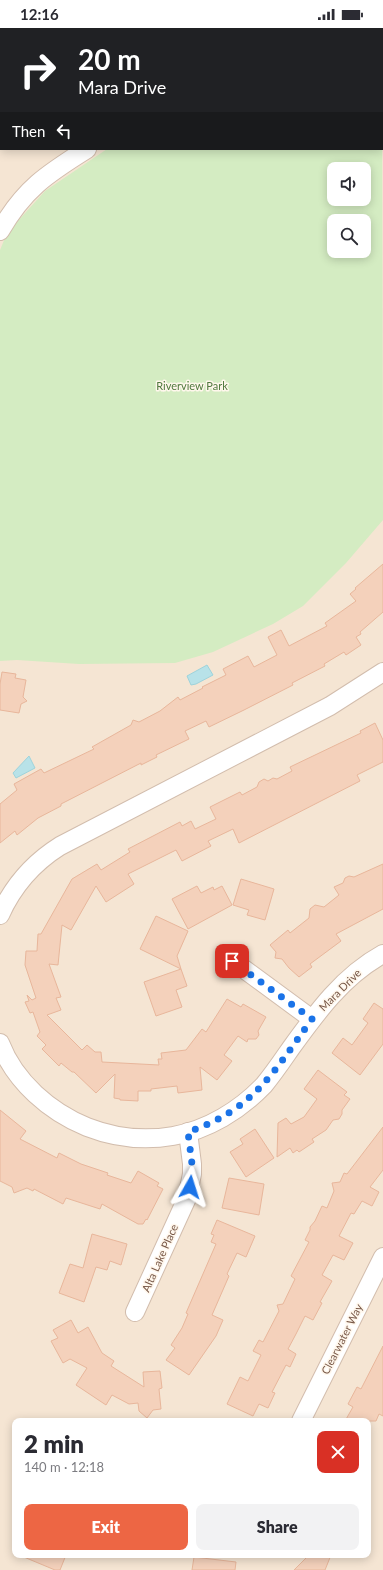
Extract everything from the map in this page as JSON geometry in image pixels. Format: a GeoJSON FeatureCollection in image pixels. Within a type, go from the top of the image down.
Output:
{"type":"FeatureCollection","features":[{"type":"Feature","properties":{"kind":"street"},"geometry":{"type":"LineString","coordinates":[[0,231],[17,204],[37,183],[85,150]]}},
{"type":"Feature","properties":{"kind":"street"},"geometry":{"type":"LineString","coordinates":[[0,915],[9,898],[29,871],[41,859],[60,846],[330,706],[383,672]]}},
{"type":"Feature","properties":{"kind":"street","name":"Mara Drive"},"geometry":{"type":"LineString","coordinates":[[0,1044],[16,1071],[35,1095],[64,1116],[79,1124],[107,1134],[133,1138],[166,1137],[188,1132],[223,1117],[255,1094],[273,1073],[329,998],[347,979],[383,954]]}},
{"type":"Feature","properties":{"kind":"street"},"geometry":{"type":"LineString","coordinates":[[232,961],[312,1019]]}},
{"type":"Feature","properties":{"kind":"street","name":"Alta Lake Place"},"geometry":{"type":"LineString","coordinates":[[135,1312],[189,1192],[192,1164],[188,1132]]}},
{"type":"Feature","properties":{"kind":"street","name":"Clearwater Way"},"geometry":{"type":"LineString","coordinates":[[302,1418],[383,1257]]}},
{"type":"Feature","properties":{"kind":"shaded area"},"geometry":{"type":"Polygon","coordinates":[[[0,150],[383,150],[383,1570],[0,1570],[0,150]]]}},
{"type":"Feature","properties":{"kind":"green space","name":"Riverview Park"},"geometry":{"type":"Polygon","coordinates":[[[106,150],[382,150],[383,520],[346,563],[303,606],[273,624],[213,652],[175,663],[79,664],[17,660],[0,661],[0,250],[7,233],[45,191],[106,150]]]}},
{"type":"Feature","properties":{"kind":"water"},"geometry":{"type":"Polygon","coordinates":[[[207,665],[213,675],[191,685],[187,676],[207,665]]]}},
{"type":"Feature","properties":{"kind":"water"},"geometry":{"type":"Polygon","coordinates":[[[29,756],[35,768],[16,778],[13,773],[29,756]]]}},
{"type":"Feature","properties":{"kind":"building"},"geometry":{"type":"Polygon","coordinates":[[[383,564],[383,612],[356,637],[361,645],[346,655],[344,652],[324,664],[325,666],[292,683],[293,685],[244,710],[209,727],[206,721],[185,731],[189,739],[156,755],[157,757],[141,765],[141,763],[61,804],[61,806],[38,818],[17,835],[15,831],[0,843],[0,804],[17,790],[14,784],[41,769],[44,773],[94,749],[92,747],[131,725],[133,720],[139,722],[160,711],[178,697],[180,700],[226,675],[223,669],[248,656],[254,667],[277,655],[268,637],[281,630],[289,646],[327,626],[325,623],[356,601],[350,594],[383,564]]]}},
{"type":"Feature","properties":{"kind":"building"},"geometry":{"type":"Polygon","coordinates":[[[2,672],[16,674],[15,678],[26,680],[23,697],[27,701],[21,704],[19,713],[0,710],[0,684],[2,672]]]}},
{"type":"Feature","properties":{"kind":"building"},"geometry":{"type":"Polygon","coordinates":[[[375,723],[383,740],[383,762],[357,775],[360,781],[239,843],[233,829],[208,841],[211,846],[182,861],[176,850],[128,874],[134,884],[106,902],[96,886],[71,930],[62,925],[58,965],[49,964],[61,997],[56,998],[61,1010],[47,1015],[82,1050],[87,1045],[95,1052],[101,1052],[102,1062],[159,1065],[158,1059],[162,1059],[161,1053],[186,1050],[202,1029],[206,1032],[227,999],[241,1007],[243,1004],[266,1017],[258,1031],[259,1035],[256,1039],[248,1039],[247,1042],[238,1036],[224,1055],[232,1061],[217,1080],[200,1067],[202,1090],[178,1093],[177,1086],[151,1089],[151,1091],[138,1091],[138,1101],[120,1100],[114,1098],[115,1074],[96,1093],[74,1072],[61,1063],[59,1066],[42,1049],[46,1045],[37,1036],[40,1032],[33,1012],[30,1013],[25,1002],[29,1001],[27,995],[32,1000],[36,998],[25,965],[26,951],[37,951],[38,934],[41,934],[72,879],[97,864],[101,870],[130,852],[128,849],[180,822],[182,826],[191,821],[195,829],[216,819],[210,807],[240,792],[242,795],[257,787],[259,782],[264,779],[268,781],[273,778],[277,779],[292,771],[290,767],[361,733],[360,731],[375,723]]]}},
{"type":"Feature","properties":{"kind":"building"},"geometry":{"type":"Polygon","coordinates":[[[383,864],[383,909],[336,934],[341,941],[310,964],[312,967],[299,977],[282,959],[275,958],[276,952],[270,945],[288,930],[290,933],[309,918],[310,909],[315,905],[324,907],[339,895],[334,887],[343,883],[345,878],[349,876],[354,877],[383,864]]]}},
{"type":"Feature","properties":{"kind":"building"},"geometry":{"type":"Polygon","coordinates":[[[241,879],[274,889],[265,920],[247,915],[249,910],[233,905],[241,879]]]}},
{"type":"Feature","properties":{"kind":"building"},"geometry":{"type":"Polygon","coordinates":[[[197,886],[201,893],[213,887],[214,890],[222,886],[232,905],[188,929],[172,899],[197,886]]]}},
{"type":"Feature","properties":{"kind":"building"},"geometry":{"type":"Polygon","coordinates":[[[156,916],[188,931],[177,956],[181,969],[140,949],[156,916]]]}},
{"type":"Feature","properties":{"kind":"building"},"geometry":{"type":"Polygon","coordinates":[[[181,969],[187,986],[176,990],[182,1007],[156,1016],[144,982],[181,969]]]}},
{"type":"Feature","properties":{"kind":"building"},"geometry":{"type":"Polygon","coordinates":[[[374,1003],[383,1009],[383,1044],[360,1075],[332,1053],[343,1038],[352,1045],[368,1023],[363,1019],[374,1003]]]}},
{"type":"Feature","properties":{"kind":"building"},"geometry":{"type":"Polygon","coordinates":[[[318,1070],[347,1092],[344,1095],[350,1099],[342,1110],[342,1114],[339,1119],[333,1120],[326,1130],[312,1139],[314,1142],[299,1152],[297,1150],[293,1153],[290,1148],[277,1157],[278,1123],[286,1118],[291,1124],[304,1117],[317,1099],[304,1089],[318,1070]]]}},
{"type":"Feature","properties":{"kind":"building"},"geometry":{"type":"Polygon","coordinates":[[[0,1110],[26,1131],[20,1139],[57,1158],[59,1153],[81,1164],[108,1173],[107,1175],[131,1183],[138,1171],[159,1183],[157,1186],[163,1189],[147,1220],[146,1219],[143,1224],[138,1224],[102,1204],[100,1209],[66,1198],[63,1204],[34,1189],[33,1191],[27,1188],[14,1193],[12,1187],[0,1181],[0,1110]]]}},
{"type":"Feature","properties":{"kind":"building"},"geometry":{"type":"Polygon","coordinates":[[[383,1127],[383,1170],[370,1187],[379,1192],[372,1206],[362,1201],[354,1214],[351,1213],[339,1236],[353,1243],[344,1260],[333,1255],[322,1275],[332,1281],[320,1302],[322,1303],[313,1320],[305,1316],[288,1349],[296,1354],[290,1367],[286,1365],[272,1392],[275,1393],[268,1408],[259,1404],[253,1416],[227,1404],[240,1377],[248,1381],[261,1355],[253,1351],[259,1340],[263,1342],[279,1311],[277,1305],[283,1304],[295,1279],[291,1276],[309,1242],[305,1240],[310,1227],[315,1221],[322,1206],[327,1208],[334,1191],[332,1183],[340,1182],[344,1173],[347,1174],[383,1127]]]}},
{"type":"Feature","properties":{"kind":"building"},"geometry":{"type":"Polygon","coordinates":[[[255,1129],[274,1158],[246,1177],[230,1152],[243,1144],[240,1139],[255,1129]]]}},
{"type":"Feature","properties":{"kind":"building"},"geometry":{"type":"Polygon","coordinates":[[[229,1178],[264,1184],[259,1215],[222,1208],[229,1178]]]}},
{"type":"Feature","properties":{"kind":"building"},"geometry":{"type":"Polygon","coordinates":[[[217,1220],[255,1236],[246,1257],[237,1253],[227,1274],[229,1276],[212,1315],[223,1320],[216,1336],[189,1375],[166,1360],[175,1348],[171,1345],[182,1328],[188,1314],[186,1313],[216,1244],[211,1242],[214,1235],[211,1234],[217,1220]]]}},
{"type":"Feature","properties":{"kind":"building"},"geometry":{"type":"Polygon","coordinates":[[[92,1234],[127,1244],[121,1265],[110,1261],[107,1270],[96,1267],[84,1302],[59,1293],[70,1264],[83,1268],[92,1234]]]}},
{"type":"Feature","properties":{"kind":"building"},"geometry":{"type":"Polygon","coordinates":[[[71,1320],[78,1333],[88,1327],[102,1353],[114,1361],[111,1366],[144,1387],[143,1372],[160,1371],[162,1388],[159,1389],[161,1409],[153,1410],[147,1418],[139,1411],[138,1403],[129,1404],[112,1395],[106,1405],[76,1385],[87,1368],[70,1359],[63,1363],[51,1341],[58,1338],[53,1330],[71,1320]]]}},
{"type":"Feature","properties":{"kind":"building"},"geometry":{"type":"Polygon","coordinates":[[[383,1346],[383,1416],[379,1414],[376,1421],[371,1421],[371,1418],[347,1418],[353,1407],[348,1404],[357,1387],[361,1389],[383,1346]]]}},
{"type":"Feature","properties":{"kind":"building"},"geometry":{"type":"Polygon","coordinates":[[[26,1558],[65,1558],[60,1570],[55,1570],[26,1558]]]}},
{"type":"Feature","properties":{"kind":"building"},"geometry":{"type":"Polygon","coordinates":[[[194,1558],[236,1562],[235,1570],[192,1570],[194,1558]]]}},
{"type":"Feature","properties":{"kind":"building"},"geometry":{"type":"Polygon","coordinates":[[[306,1558],[330,1558],[325,1570],[294,1570],[306,1558]]]}},
{"type":"Feature","properties":{"kind":"route"},"geometry":{"type":"LineString","coordinates":[[190,1187],[192,1164],[188,1132],[199,1129],[223,1117],[245,1103],[255,1094],[273,1073],[312,1019],[232,961]]}}]}
